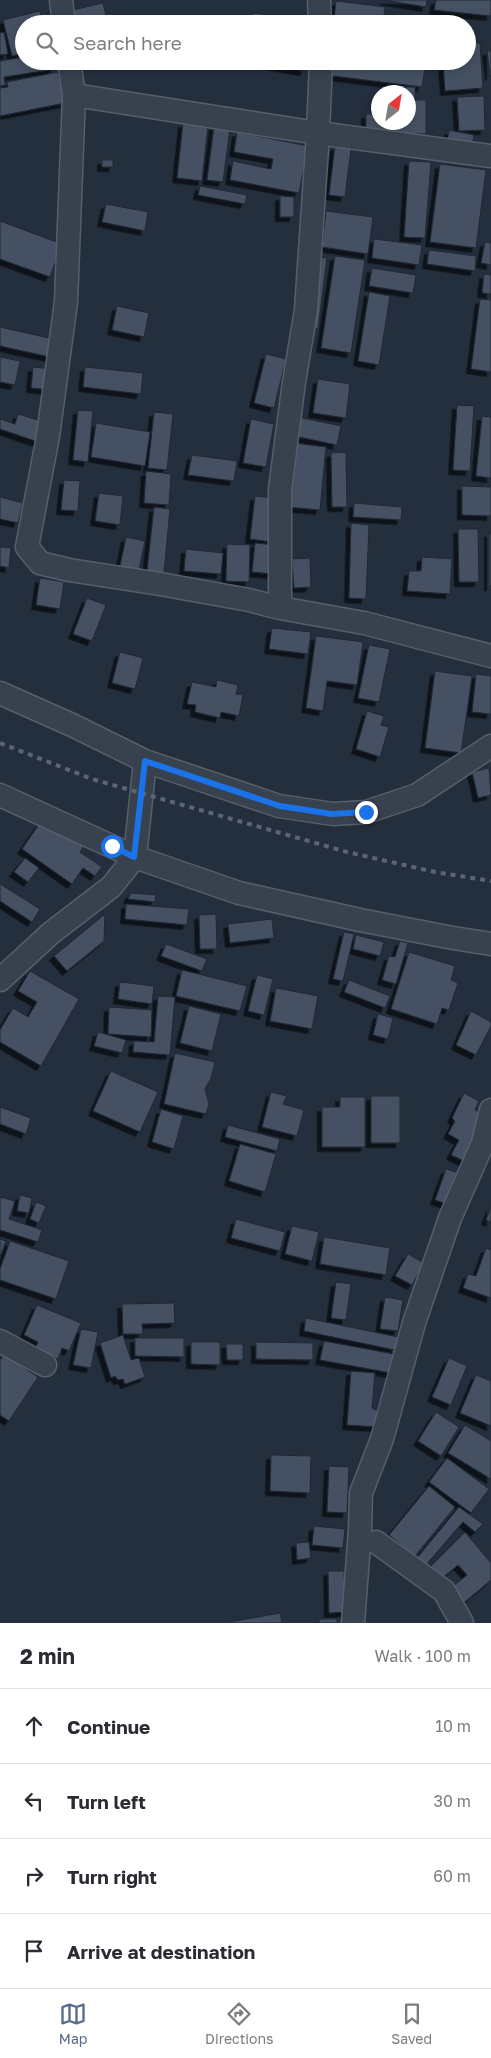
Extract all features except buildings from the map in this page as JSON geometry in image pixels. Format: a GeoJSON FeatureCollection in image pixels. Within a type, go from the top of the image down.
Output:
{"type":"FeatureCollection","features":[{"type":"Feature","properties":{"kind":"street"},"geometry":{"type":"LineString","coordinates":[[61,0],[63,15]]}},
{"type":"Feature","properties":{"kind":"street"},"geometry":{"type":"LineString","coordinates":[[319,0],[320,15]]}},
{"type":"Feature","properties":{"kind":"street"},"geometry":{"type":"LineString","coordinates":[[71,70],[74,95],[66,302],[48,436],[27,548],[40,564],[178,587],[364,623],[491,656]]}},
{"type":"Feature","properties":{"kind":"street"},"geometry":{"type":"LineString","coordinates":[[280,608],[280,489],[294,382],[306,310],[321,70]]}},
{"type":"Feature","properties":{"kind":"street"},"geometry":{"type":"LineString","coordinates":[[74,95],[318,133],[491,156]]}},
{"type":"Feature","properties":{"kind":"street"},"geometry":{"type":"LineString","coordinates":[[0,693],[72,725],[145,761],[280,806],[332,814],[366,812],[418,795],[491,746]]}},
{"type":"Feature","properties":{"kind":"street"},"geometry":{"type":"LineString","coordinates":[[0,980],[51,933],[111,887],[134,857],[145,761]]}},
{"type":"Feature","properties":{"kind":"street"},"geometry":{"type":"LineString","coordinates":[[0,795],[134,857],[239,893],[379,924],[491,944]]}},
{"type":"Feature","properties":{"kind":"street"},"geometry":{"type":"LineString","coordinates":[[352,1623],[360,1530],[361,1493],[382,1439],[414,1323],[450,1218],[483,1143],[491,1110]]}},
{"type":"Feature","properties":{"kind":"street"},"geometry":{"type":"LineString","coordinates":[[0,1341],[45,1365]]}},
{"type":"Feature","properties":{"kind":"street"},"geometry":{"type":"LineString","coordinates":[[376,1542],[444,1591],[462,1623]]}},
{"type":"Feature","properties":{"kind":"railway"},"geometry":{"type":"LineString","coordinates":[[0,743],[92,779],[347,852],[435,872],[491,881]]}},
{"type":"Feature","properties":{"kind":"route"},"geometry":{"type":"LineString","coordinates":[[112,846],[134,857],[145,761],[280,806],[332,814],[366,812]]}}]}
